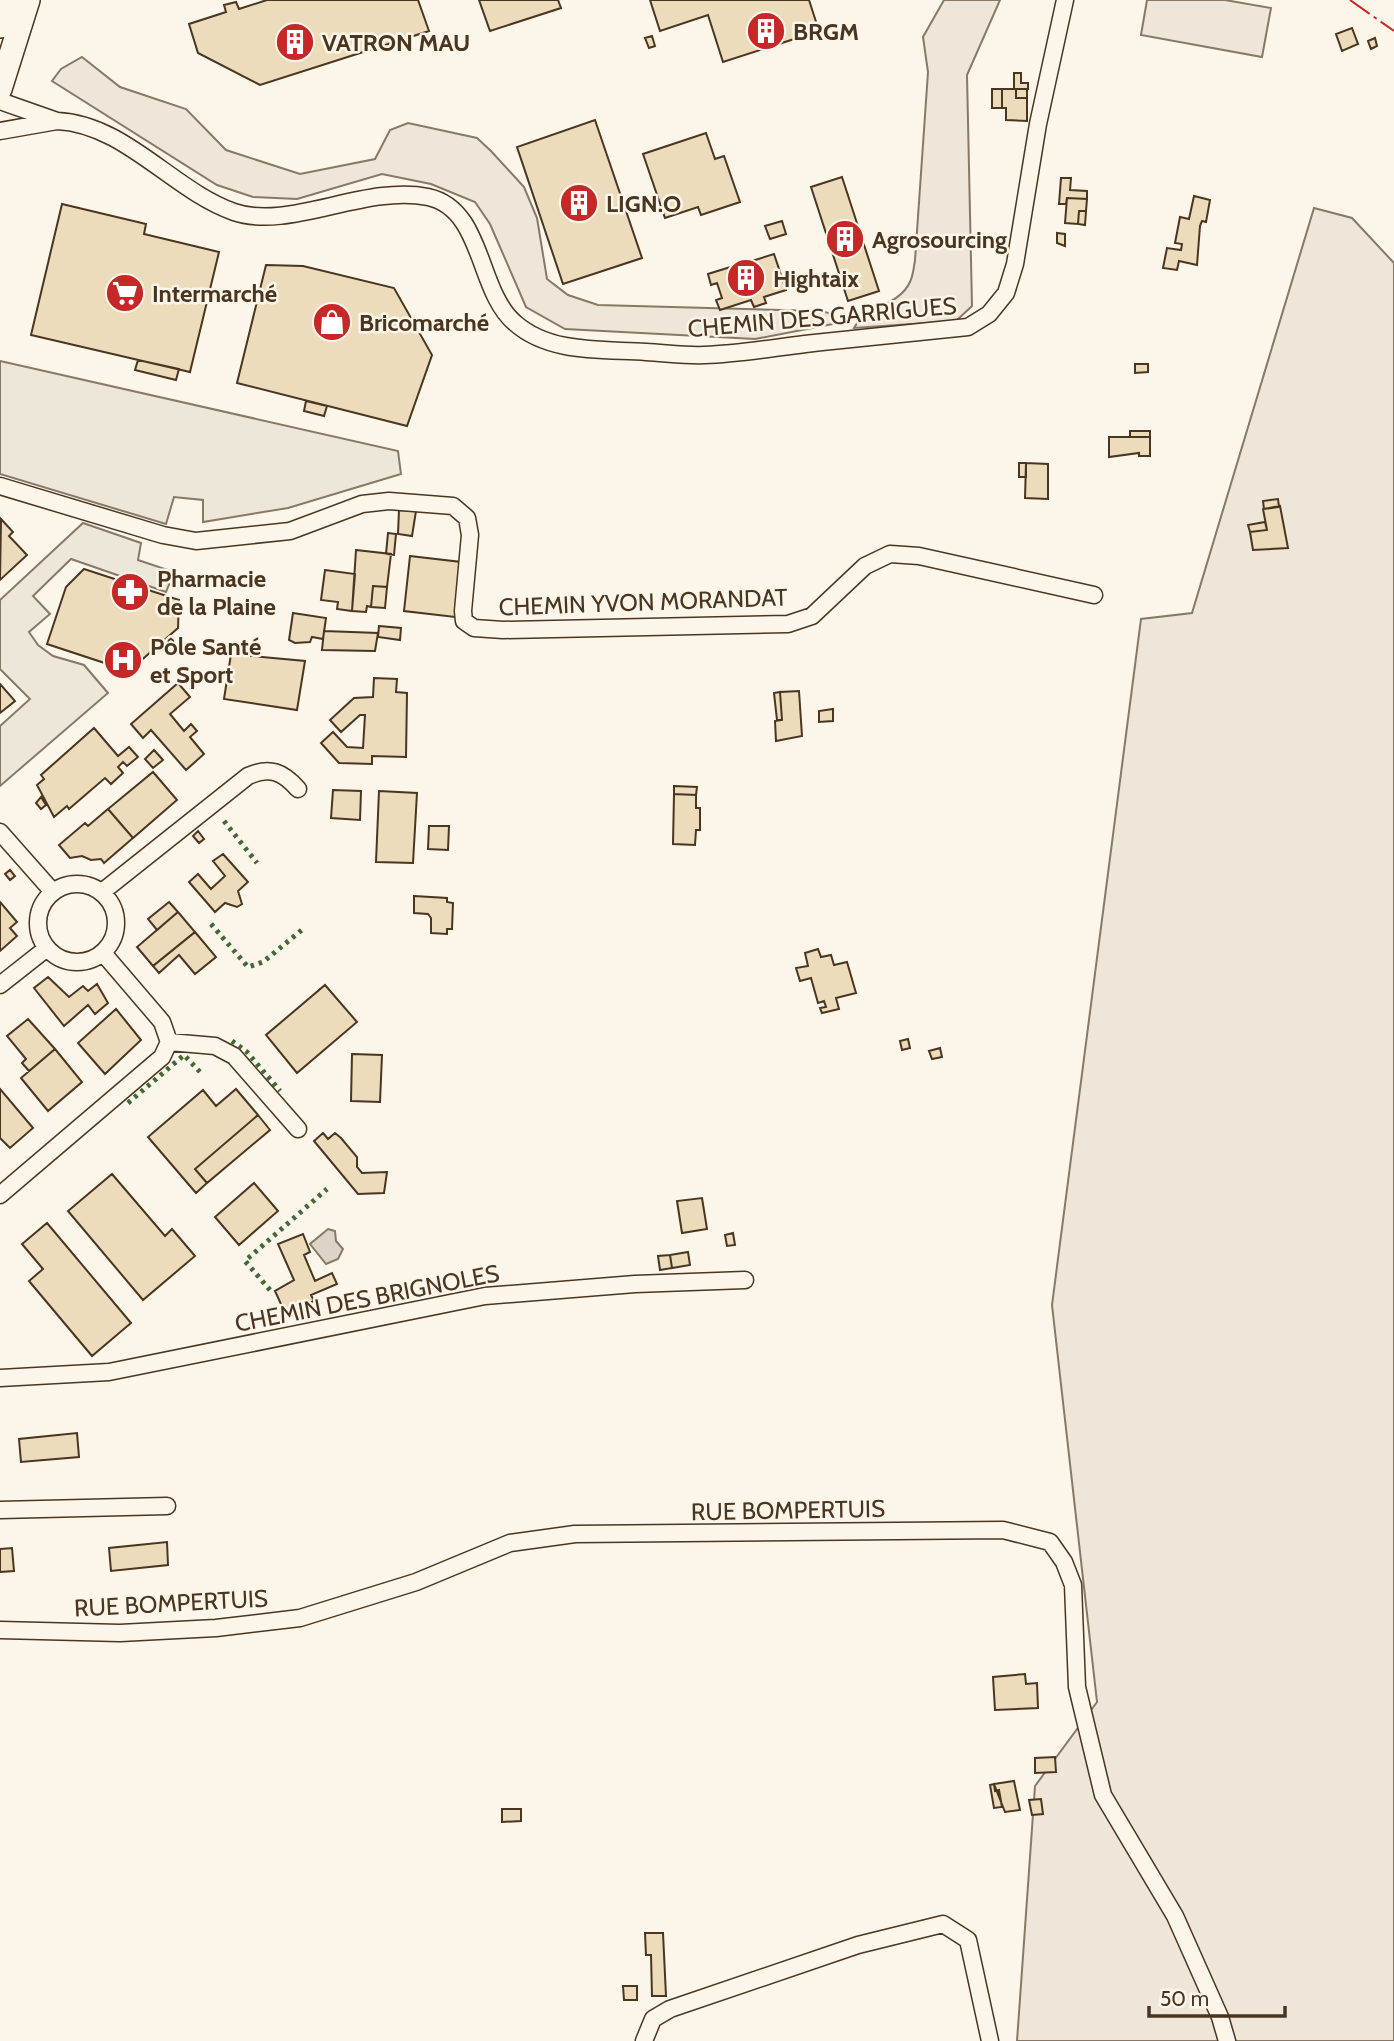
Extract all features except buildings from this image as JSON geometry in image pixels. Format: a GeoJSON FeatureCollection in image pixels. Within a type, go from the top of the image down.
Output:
{"type":"FeatureCollection","features":[{"type":"Feature","properties":{"kind":"street"},"geometry":{"type":"LineString","coordinates":[[0,26],[8,0]]}},
{"type":"Feature","properties":{"kind":"street"},"geometry":{"type":"LineString","coordinates":[[0,89],[28,0]]}},
{"type":"Feature","properties":{"kind":"street","name":"CHEMIN DES GARRIGUES"},"geometry":{"type":"LineString","coordinates":[[0,131],[57,121],[75,122],[106,134],[211,202],[237,213],[265,216],[396,195],[429,197],[452,209],[470,235],[495,298],[514,323],[539,339],[566,347],[704,355],[968,327],[989,314],[1006,293],[1016,264],[1038,124],[1065,0]]}},
{"type":"Feature","properties":{"kind":"street","name":"CHEMIN DES GARRIGUES"},"geometry":{"type":"LineString","coordinates":[[0,100],[57,121]]}},
{"type":"Feature","properties":{"kind":"street","name":"CHEMIN YVON MORANDAT"},"geometry":{"type":"LineString","coordinates":[[0,486],[163,535],[196,541],[290,531],[362,504],[389,500],[453,506],[467,518],[470,535],[463,611],[464,621],[474,628],[503,630],[788,624],[812,616],[865,566],[890,554],[919,556],[1094,595]]}},
{"type":"Feature","properties":{"kind":"street"},"geometry":{"type":"LineString","coordinates":[[102,892],[248,776],[272,771],[287,777],[298,789]]}},
{"type":"Feature","properties":{"kind":"street"},"geometry":{"type":"LineString","coordinates":[[0,832],[53,892]]}},
{"type":"Feature","properties":{"kind":"street"},"geometry":{"type":"LineString","coordinates":[[77,884],[102,892],[115,911],[117,922],[111,944],[103,953],[93,960],[68,961],[47,948],[40,937],[39,913],[53,892],[77,884]]}},
{"type":"Feature","properties":{"kind":"street"},"geometry":{"type":"LineString","coordinates":[[0,985],[47,948]]}},
{"type":"Feature","properties":{"kind":"street"},"geometry":{"type":"LineString","coordinates":[[0,1195],[162,1057],[169,1042],[163,1022],[103,953]]}},
{"type":"Feature","properties":{"kind":"street"},"geometry":{"type":"LineString","coordinates":[[169,1042],[225,1049],[298,1129]]}},
{"type":"Feature","properties":{"kind":"street","name":"CHEMIN DES BRIGNOLES"},"geometry":{"type":"LineString","coordinates":[[0,1378],[109,1372],[485,1296],[635,1283],[745,1280]]}},
{"type":"Feature","properties":{"kind":"street"},"geometry":{"type":"LineString","coordinates":[[0,1510],[167,1506]]}},
{"type":"Feature","properties":{"kind":"street","name":"RUE BOMPERTUIS"},"geometry":{"type":"LineString","coordinates":[[0,1630],[120,1633],[216,1628],[300,1618],[416,1582],[510,1543],[575,1534],[1003,1530],[1049,1542],[1064,1562],[1073,1586],[1077,1687],[1103,1795],[1175,1916],[1220,2017],[1227,2041]]}},
{"type":"Feature","properties":{"kind":"street"},"geometry":{"type":"LineString","coordinates":[[644,2041],[653,2019],[670,2009],[858,1945],[943,1924],[968,1940],[990,2041]]}},
{"type":"Feature","properties":{"kind":"shaded area"},"geometry":{"type":"Polygon","coordinates":[[[944,0],[1000,0],[967,75],[972,306],[956,321],[854,328],[866,315],[905,290],[912,277],[928,72],[923,37],[944,0]]]}},
{"type":"Feature","properties":{"kind":"shaded area"},"geometry":{"type":"Polygon","coordinates":[[[1147,0],[1225,0],[1271,8],[1262,57],[1141,35],[1147,0]]]}},
{"type":"Feature","properties":{"kind":"shaded area"},"geometry":{"type":"Polygon","coordinates":[[[82,57],[120,87],[186,109],[226,150],[300,174],[375,159],[390,130],[408,123],[477,138],[524,187],[537,218],[547,279],[568,295],[598,305],[820,311],[829,313],[833,324],[755,339],[565,329],[526,307],[490,224],[475,202],[431,184],[382,174],[297,199],[253,197],[217,185],[52,81],[61,69],[82,57]]]}},
{"type":"Feature","properties":{"kind":"shaded area"},"geometry":{"type":"Polygon","coordinates":[[[1314,208],[1352,218],[1394,263],[1394,2041],[1017,2041],[1035,1786],[1097,1702],[1052,1305],[1141,619],[1192,613],[1314,208]]]}},
{"type":"Feature","properties":{"kind":"shaded area"},"geometry":{"type":"Polygon","coordinates":[[[0,361],[398,451],[401,474],[288,508],[203,522],[203,500],[174,497],[166,524],[0,474],[0,361]]]}},
{"type":"Feature","properties":{"kind":"shaded area"},"geometry":{"type":"Polygon","coordinates":[[[83,523],[141,543],[138,560],[174,572],[166,592],[71,559],[33,596],[50,614],[29,632],[38,645],[53,656],[84,665],[108,693],[0,786],[0,726],[30,699],[0,669],[0,600],[83,523]]]}},
{"type":"Feature","properties":{"kind":"shaded area"},"geometry":{"type":"Polygon","coordinates":[[[328,1229],[335,1231],[336,1241],[343,1249],[338,1259],[326,1264],[310,1244],[328,1229]]]}},
{"type":"Feature","properties":{"kind":"hedge"},"geometry":{"type":"LineString","coordinates":[[224,821],[257,863]]}},
{"type":"Feature","properties":{"kind":"hedge"},"geometry":{"type":"LineString","coordinates":[[211,924],[248,967],[263,962],[303,929]]}},
{"type":"Feature","properties":{"kind":"hedge"},"geometry":{"type":"LineString","coordinates":[[232,1041],[247,1052],[280,1091]]}},
{"type":"Feature","properties":{"kind":"hedge"},"geometry":{"type":"LineString","coordinates":[[128,1103],[184,1055],[201,1073]]}},
{"type":"Feature","properties":{"kind":"hedge"},"geometry":{"type":"LineString","coordinates":[[270,1290],[245,1261],[327,1189]]}},
{"type":"Feature","properties":{"kind":"power"},"geometry":{"type":"LineString","coordinates":[[1350,0],[1394,31]]}},
{"type":"Feature","properties":{"kind":"place","name":"BRGM"},"geometry":{"type":"Point","coordinates":[766,31]}},
{"type":"Feature","properties":{"kind":"place","name":"VATRON MAU"},"geometry":{"type":"Point","coordinates":[295,42]}},
{"type":"Feature","properties":{"kind":"place","name":"LIGN.O"},"geometry":{"type":"Point","coordinates":[579,203]}},
{"type":"Feature","properties":{"kind":"place","name":"Agrosourcing"},"geometry":{"type":"Point","coordinates":[845,239]}},
{"type":"Feature","properties":{"kind":"place","name":"Hightaix"},"geometry":{"type":"Point","coordinates":[746,278]}},
{"type":"Feature","properties":{"kind":"place","name":"Intermarché"},"geometry":{"type":"Point","coordinates":[125,293]}},
{"type":"Feature","properties":{"kind":"place","name":"Bricomarché"},"geometry":{"type":"Point","coordinates":[332,322]}},
{"type":"Feature","properties":{"kind":"place","name":"Pharmacie de la Plaine"},"geometry":{"type":"Point","coordinates":[130,592]}},
{"type":"Feature","properties":{"kind":"place","name":"Pôle Santé et Sport"},"geometry":{"type":"Point","coordinates":[123,660]}}]}
